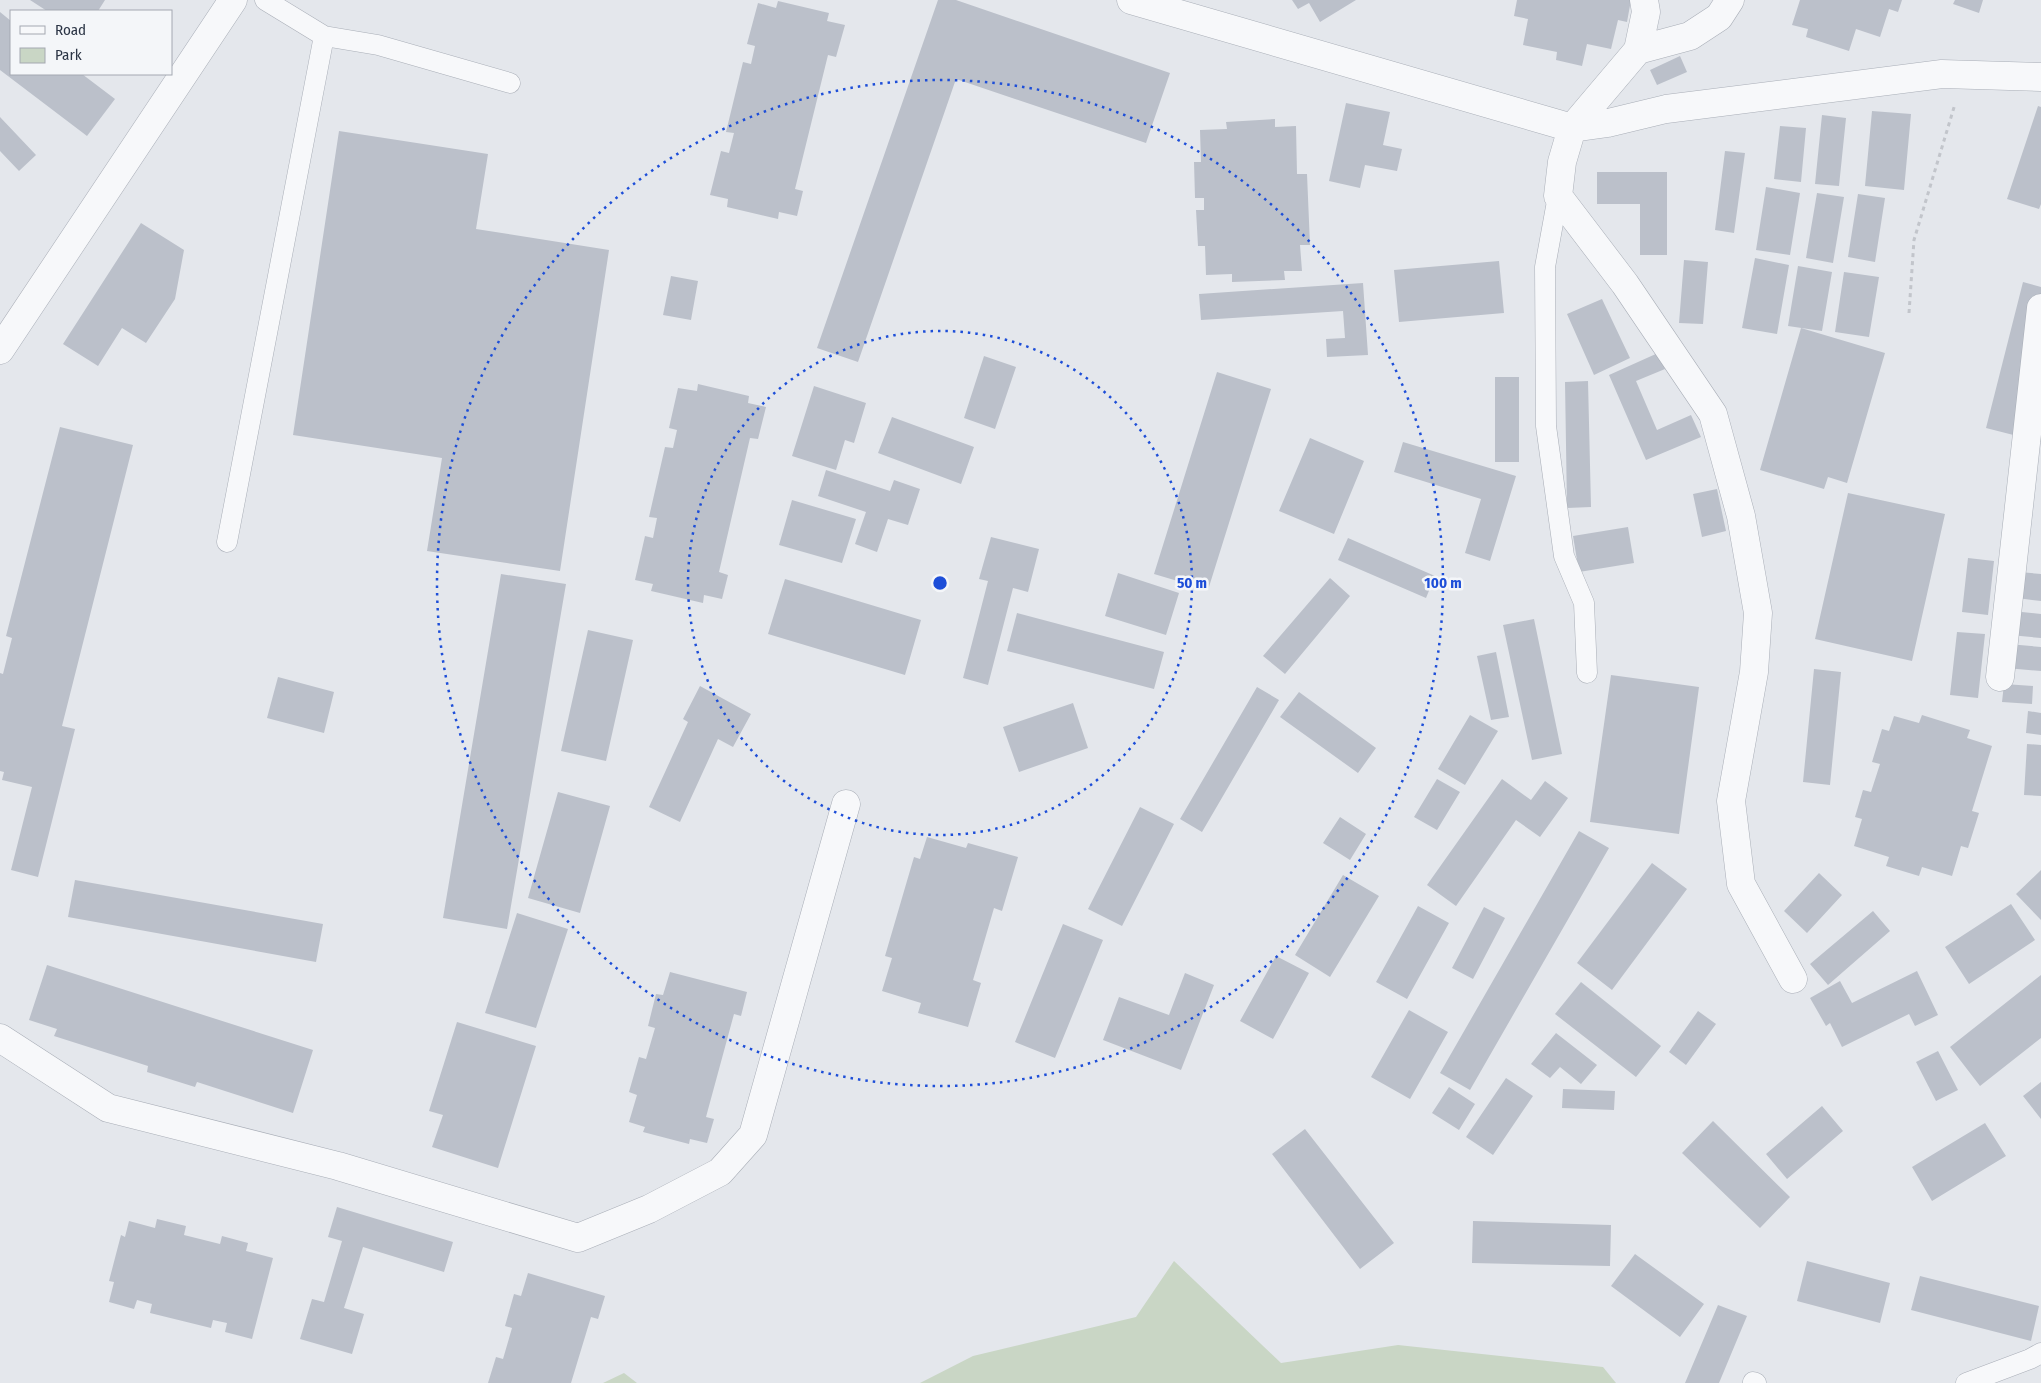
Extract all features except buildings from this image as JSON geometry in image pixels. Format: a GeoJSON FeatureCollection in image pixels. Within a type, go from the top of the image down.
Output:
{"type":"FeatureCollection","features":[{"type":"Feature","properties":{"kind":"street"},"geometry":{"type":"LineString","coordinates":[[0,350],[233,0]]}},
{"type":"Feature","properties":{"kind":"street"},"geometry":{"type":"LineString","coordinates":[[1131,0],[1572,128],[1608,123],[1666,109],[1942,74],[2041,77]]}},
{"type":"Feature","properties":{"kind":"street"},"geometry":{"type":"LineString","coordinates":[[1644,0],[1646,12],[1638,50],[1572,128],[1562,162],[1558,196],[1625,284],[1713,414],[1741,516],[1758,613],[1754,672],[1731,801],[1741,884],[1793,979]]}},
{"type":"Feature","properties":{"kind":"street"},"geometry":{"type":"LineString","coordinates":[[1638,50],[1690,36],[1720,17],[1730,0]]}},
{"type":"Feature","properties":{"kind":"street"},"geometry":{"type":"LineString","coordinates":[[2000,677],[2041,308]]}},
{"type":"Feature","properties":{"kind":"street"},"geometry":{"type":"LineString","coordinates":[[0,1038],[108,1108],[338,1166],[578,1238],[650,1209],[720,1172],[753,1135],[846,804]]}},
{"type":"Feature","properties":{"kind":"lane"},"geometry":{"type":"LineString","coordinates":[[265,0],[324,36],[378,45],[510,82]]}},
{"type":"Feature","properties":{"kind":"lane"},"geometry":{"type":"LineString","coordinates":[[227,542],[324,36]]}},
{"type":"Feature","properties":{"kind":"lane"},"geometry":{"type":"LineString","coordinates":[[1558,196],[1545,267],[1546,426],[1564,556],[1584,602],[1587,673]]}},
{"type":"Feature","properties":{"kind":"lane"},"geometry":{"type":"LineString","coordinates":[[1966,1383],[2041,1354]]}},
{"type":"Feature","properties":{"kind":"path"},"geometry":{"type":"LineString","coordinates":[[1909,313],[1914,240],[1963,75]]}},
{"type":"Feature","properties":{"kind":"green space"},"geometry":{"type":"Polygon","coordinates":[[[1174,1261],[1281,1363],[1398,1345],[1603,1367],[1616,1383],[920,1383],[973,1356],[1136,1317],[1174,1261]]]}},
{"type":"Feature","properties":{"kind":"green space"},"geometry":{"type":"Polygon","coordinates":[[[624,1373],[637,1383],[603,1383],[624,1373]]]}}]}
